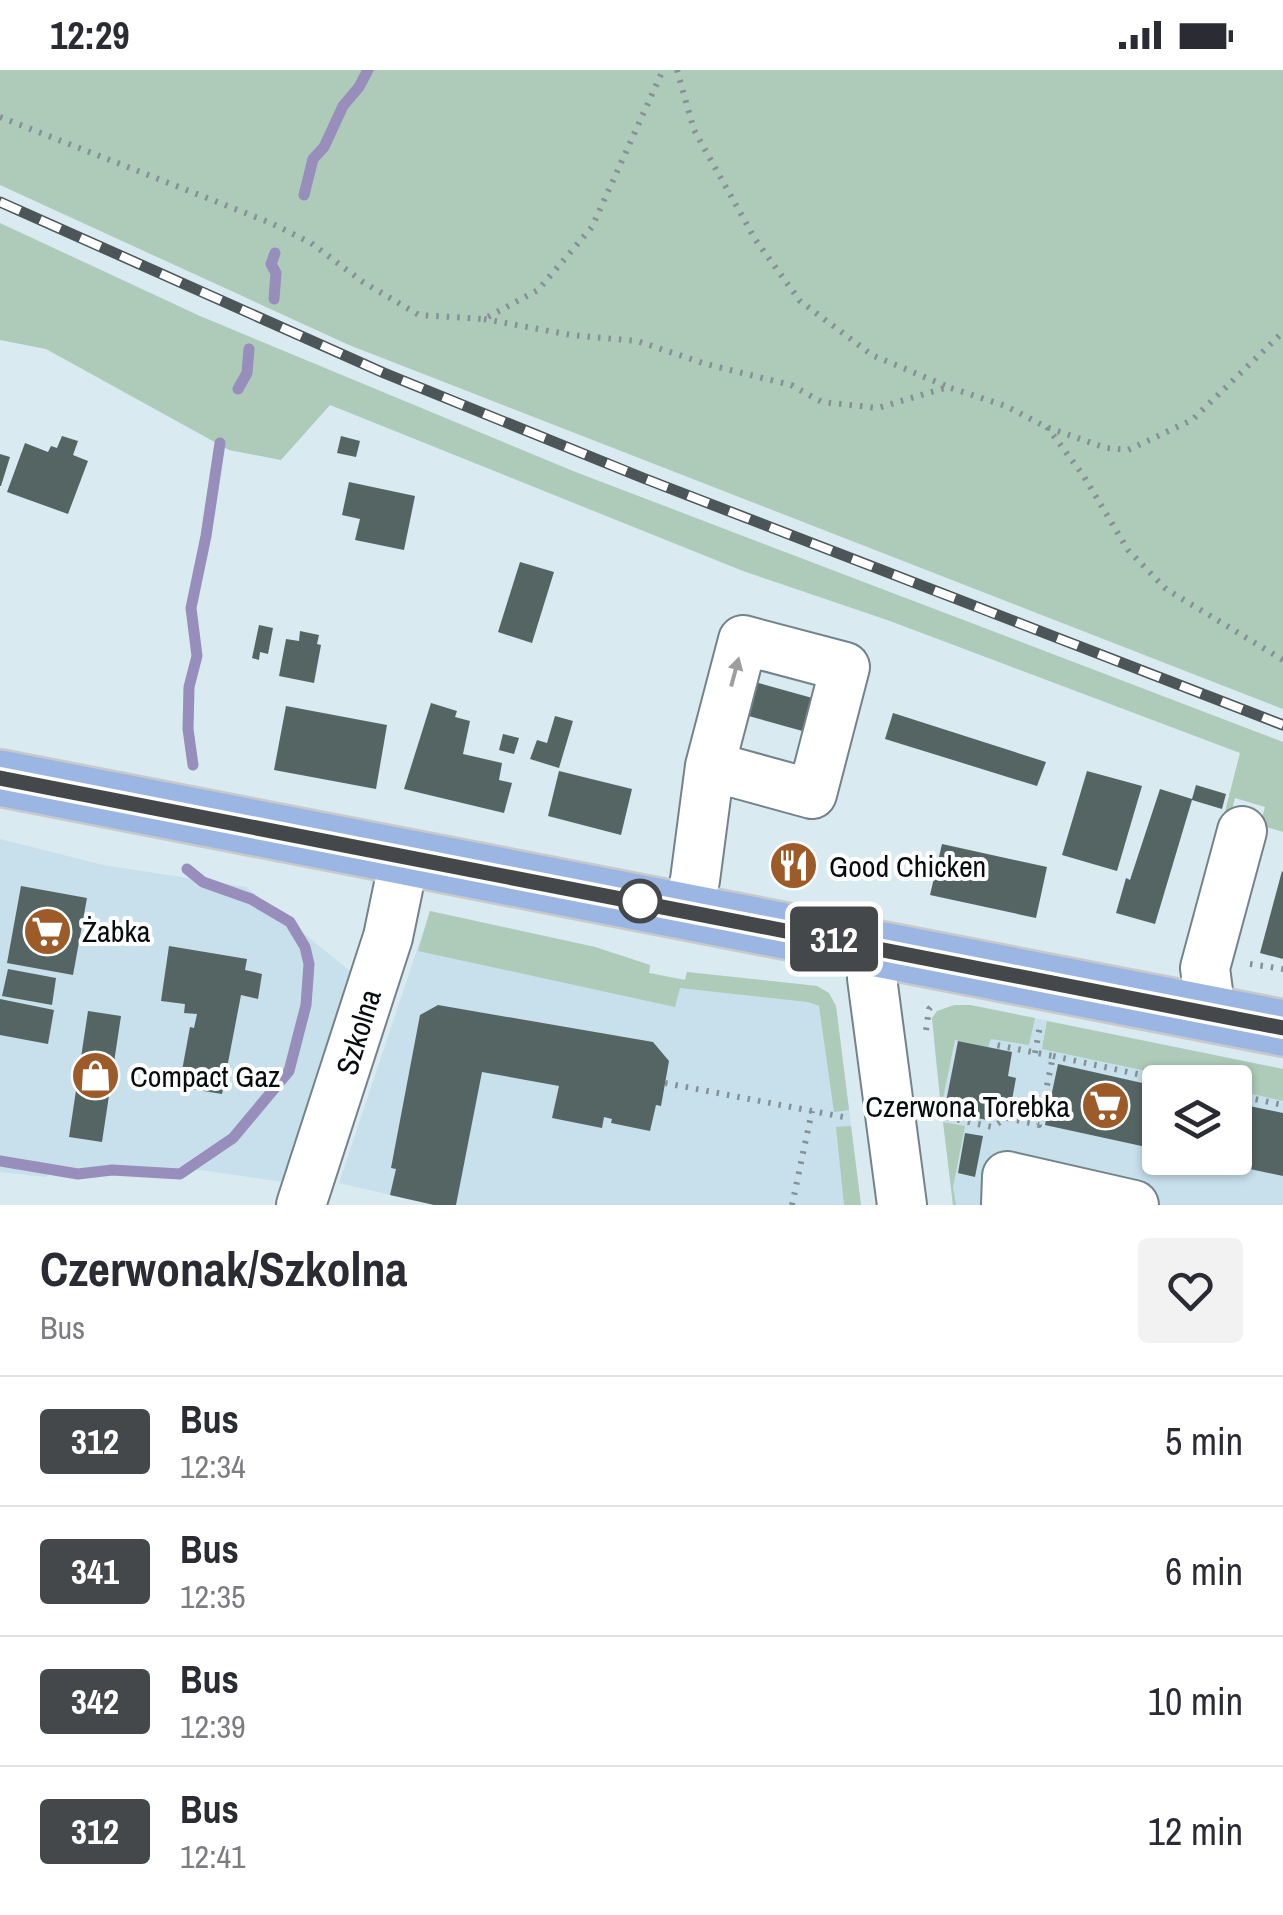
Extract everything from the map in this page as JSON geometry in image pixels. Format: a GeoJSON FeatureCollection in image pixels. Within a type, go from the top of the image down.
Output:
{"type":"FeatureCollection","features":[{"type":"Feature","properties":{"kind":"main road"},"geometry":{"type":"LineString","coordinates":[[0,778],[1283,1028]]}},
{"type":"Feature","properties":{"kind":"street"},"geometry":{"type":"LineString","coordinates":[[688,910],[710,766]]}},
{"type":"Feature","properties":{"kind":"street"},"geometry":{"type":"LineString","coordinates":[[1211,1014],[1205,968],[1242,831]]}},
{"type":"Feature","properties":{"kind":"street","name":"Szkolna"},"geometry":{"type":"LineString","coordinates":[[301,1205],[388,936],[405,856]]}},
{"type":"Feature","properties":{"kind":"street"},"geometry":{"type":"LineString","coordinates":[[879,948],[872,978],[902,1205]]}},
{"type":"Feature","properties":{"kind":"street"},"geometry":{"type":"LineString","coordinates":[[1006,1205],[1007,1176],[1134,1205]]}},
{"type":"Feature","properties":{"kind":"path"},"geometry":{"type":"LineString","coordinates":[[484,319],[538,290],[592,227],[663,70]]}},
{"type":"Feature","properties":{"kind":"path"},"geometry":{"type":"LineString","coordinates":[[677,70],[694,130],[755,238],[800,301],[872,355],[1006,406],[1046,427],[1106,448],[1128,450],[1192,420],[1283,332]]}},
{"type":"Feature","properties":{"kind":"path"},"geometry":{"type":"LineString","coordinates":[[0,118],[270,223],[311,244],[419,316],[484,319],[571,335],[637,341],[790,386],[822,402],[878,408],[948,387]]}},
{"type":"Feature","properties":{"kind":"path"},"geometry":{"type":"LineString","coordinates":[[1046,427],[1084,474],[1128,550],[1166,589],[1283,660]]}},
{"type":"Feature","properties":{"kind":"path"},"geometry":{"type":"LineString","coordinates":[[1035,1053],[1042,1015]]}},
{"type":"Feature","properties":{"kind":"path"},"geometry":{"type":"LineString","coordinates":[[995,1048],[996,1044],[1142,1075]]}},
{"type":"Feature","properties":{"kind":"path"},"geometry":{"type":"LineString","coordinates":[[936,1116],[992,1127],[1007,1118],[1039,1125],[1053,1056]]}},
{"type":"Feature","properties":{"kind":"path"},"geometry":{"type":"LineString","coordinates":[[665,1083],[860,1117]]}},
{"type":"Feature","properties":{"kind":"path"},"geometry":{"type":"LineString","coordinates":[[1252,1099],[1283,1106]]}},
{"type":"Feature","properties":{"kind":"path"},"geometry":{"type":"LineString","coordinates":[[792,1205],[812,1111]]}},
{"type":"Feature","properties":{"kind":"shaded area"},"geometry":{"type":"Polygon","coordinates":[[[0,839],[103,865],[246,887],[355,975],[284,1182],[201,1170],[66,1169],[45,1177],[0,1172],[0,839]]]}},
{"type":"Feature","properties":{"kind":"shaded area"},"geometry":{"type":"Polygon","coordinates":[[[430,911],[595,947],[650,965],[649,973],[685,980],[687,972],[817,986],[829,993],[836,1006],[861,1205],[434,1205],[339,1183],[430,911]]]}},
{"type":"Feature","properties":{"kind":"shaded area"},"geometry":{"type":"Polygon","coordinates":[[[970,1005],[1283,1069],[1283,1205],[953,1205],[934,1042],[970,1005]]]}},
{"type":"Feature","properties":{"kind":"green space"},"geometry":{"type":"Polygon","coordinates":[[[0,70],[1283,70],[1283,709],[349,345],[0,185],[0,70]]]}},
{"type":"Feature","properties":{"kind":"green space"},"geometry":{"type":"Polygon","coordinates":[[[0,223],[200,316],[573,471],[1283,742],[1283,832],[1260,825],[1265,807],[1235,798],[1193,958],[1188,956],[1240,753],[890,621],[743,571],[330,405],[281,460],[229,450],[46,349],[0,340],[0,223]]]}},
{"type":"Feature","properties":{"kind":"green space"},"geometry":{"type":"Polygon","coordinates":[[[430,911],[595,947],[650,965],[649,973],[685,980],[687,972],[817,986],[829,993],[836,1006],[849,1110],[834,1112],[819,1006],[680,988],[675,1007],[418,951],[430,911]]]}},
{"type":"Feature","properties":{"kind":"green space"},"geometry":{"type":"Polygon","coordinates":[[[954,1005],[1035,1018],[1029,1045],[991,1039],[988,1047],[955,1040],[941,1108],[932,1018],[937,1011],[954,1005]]]}},
{"type":"Feature","properties":{"kind":"green space"},"geometry":{"type":"Polygon","coordinates":[[[1047,1021],[1283,1069],[1283,1101],[1252,1094],[1252,1065],[1142,1065],[1142,1070],[1042,1049],[1047,1021]]]}},
{"type":"Feature","properties":{"kind":"green space"},"geometry":{"type":"Polygon","coordinates":[[[943,1122],[965,1126],[953,1187],[956,1205],[953,1205],[943,1122]]]}},
{"type":"Feature","properties":{"kind":"green space"},"geometry":{"type":"Polygon","coordinates":[[[851,1126],[861,1205],[844,1205],[836,1127],[851,1126]]]}},
{"type":"Feature","properties":{"kind":"building"},"geometry":{"type":"Polygon","coordinates":[[[62,436],[78,441],[73,455],[88,461],[68,514],[7,492],[25,443],[48,452],[51,446],[57,448],[62,436]]]}},
{"type":"Feature","properties":{"kind":"building"},"geometry":{"type":"Polygon","coordinates":[[[341,436],[360,441],[356,457],[337,453],[341,436]]]}},
{"type":"Feature","properties":{"kind":"building"},"geometry":{"type":"Polygon","coordinates":[[[0,454],[10,457],[1,486],[0,486],[0,454]]]}},
{"type":"Feature","properties":{"kind":"building"},"geometry":{"type":"Polygon","coordinates":[[[349,482],[415,496],[404,550],[355,540],[360,519],[342,515],[349,482]]]}},
{"type":"Feature","properties":{"kind":"building"},"geometry":{"type":"Polygon","coordinates":[[[520,562],[554,572],[532,643],[498,632],[520,562]]]}},
{"type":"Feature","properties":{"kind":"building"},"geometry":{"type":"Polygon","coordinates":[[[259,625],[273,628],[268,654],[260,652],[259,660],[252,658],[259,625]]]}},
{"type":"Feature","properties":{"kind":"building"},"geometry":{"type":"Polygon","coordinates":[[[300,631],[319,635],[317,644],[321,645],[314,683],[279,676],[286,639],[299,641],[300,631]]]}},
{"type":"Feature","properties":{"kind":"building"},"geometry":{"type":"Polygon","coordinates":[[[741,678],[841,706],[831,739],[731,711],[741,678]]]}},
{"type":"Feature","properties":{"kind":"building"},"geometry":{"type":"Polygon","coordinates":[[[431,703],[457,711],[455,717],[470,721],[463,754],[502,763],[499,780],[512,783],[504,813],[404,789],[431,703]]]}},
{"type":"Feature","properties":{"kind":"building"},"geometry":{"type":"Polygon","coordinates":[[[286,706],[387,725],[376,789],[274,770],[286,706]]]}},
{"type":"Feature","properties":{"kind":"building"},"geometry":{"type":"Polygon","coordinates":[[[893,713],[1046,762],[1037,786],[885,739],[893,713]]]}},
{"type":"Feature","properties":{"kind":"building"},"geometry":{"type":"Polygon","coordinates":[[[555,716],[573,721],[559,768],[530,759],[537,740],[547,743],[555,716]]]}},
{"type":"Feature","properties":{"kind":"building"},"geometry":{"type":"Polygon","coordinates":[[[503,734],[519,738],[514,754],[499,750],[503,734]]]}},
{"type":"Feature","properties":{"kind":"building"},"geometry":{"type":"Polygon","coordinates":[[[559,771],[632,789],[621,835],[548,816],[559,771]]]}},
{"type":"Feature","properties":{"kind":"building"},"geometry":{"type":"Polygon","coordinates":[[[1087,771],[1142,786],[1117,871],[1062,855],[1087,771]]]}},
{"type":"Feature","properties":{"kind":"building"},"geometry":{"type":"Polygon","coordinates":[[[1196,785],[1226,794],[1222,809],[1192,800],[1155,924],[1116,913],[1160,789],[1192,799],[1196,785]]]}},
{"type":"Feature","properties":{"kind":"building"},"geometry":{"type":"Polygon","coordinates":[[[942,844],[1047,867],[1036,918],[930,895],[942,844]]]}},
{"type":"Feature","properties":{"kind":"building"},"geometry":{"type":"Polygon","coordinates":[[[1283,872],[1283,959],[1260,953],[1283,872]]]}},
{"type":"Feature","properties":{"kind":"building","name":"Żabka"},"geometry":{"type":"Polygon","coordinates":[[[21,886],[87,898],[73,975],[7,963],[21,886]]]}},
{"type":"Feature","properties":{"kind":"building"},"geometry":{"type":"Polygon","coordinates":[[[169,946],[247,959],[245,970],[262,974],[258,999],[241,995],[222,1094],[179,1087],[190,1027],[194,1028],[197,1014],[184,1013],[185,1004],[161,1001],[169,946]]]}},
{"type":"Feature","properties":{"kind":"building"},"geometry":{"type":"Polygon","coordinates":[[[8,969],[56,978],[52,1005],[2,996],[8,969]]]}},
{"type":"Feature","properties":{"kind":"building"},"geometry":{"type":"Polygon","coordinates":[[[0,999],[54,1010],[48,1044],[0,1035],[0,999]]]}},
{"type":"Feature","properties":{"kind":"building"},"geometry":{"type":"Polygon","coordinates":[[[438,1005],[653,1042],[669,1061],[661,1106],[656,1105],[650,1131],[611,1123],[612,1119],[604,1117],[602,1128],[552,1118],[559,1086],[482,1072],[456,1205],[434,1205],[390,1195],[396,1169],[391,1168],[420,1015],[438,1005]]]}},
{"type":"Feature","properties":{"kind":"building","name":"Compact Gaz"},"geometry":{"type":"Polygon","coordinates":[[[88,1011],[121,1016],[102,1142],[69,1137],[88,1011]]]}},
{"type":"Feature","properties":{"kind":"building"},"geometry":{"type":"Polygon","coordinates":[[[958,1041],[1012,1052],[1008,1076],[1016,1078],[1011,1105],[997,1103],[993,1121],[944,1112],[958,1041]]]}},
{"type":"Feature","properties":{"kind":"building","name":"Czerwona Torebka"},"geometry":{"type":"Polygon","coordinates":[[[1058,1064],[1142,1083],[1142,1146],[1045,1125],[1058,1064]]]}},
{"type":"Feature","properties":{"kind":"building"},"geometry":{"type":"Polygon","coordinates":[[[1252,1107],[1283,1113],[1283,1176],[1252,1169],[1252,1107]]]}},
{"type":"Feature","properties":{"kind":"building"},"geometry":{"type":"Polygon","coordinates":[[[965,1133],[983,1136],[975,1177],[958,1173],[965,1133]]]}},
{"type":"Feature","properties":{"kind":"waterway"},"geometry":{"type":"LineString","coordinates":[[304,195],[313,159],[324,147],[343,106],[368,70]]}},
{"type":"Feature","properties":{"kind":"waterway"},"geometry":{"type":"LineString","coordinates":[[274,299],[276,273],[271,264],[275,253]]}},
{"type":"Feature","properties":{"kind":"waterway"},"geometry":{"type":"LineString","coordinates":[[238,389],[247,373],[249,349]]}},
{"type":"Feature","properties":{"kind":"waterway"},"geometry":{"type":"LineString","coordinates":[[193,765],[188,729],[189,687],[197,656],[191,608],[220,443]]}},
{"type":"Feature","properties":{"kind":"waterway"},"geometry":{"type":"LineString","coordinates":[[0,1161],[78,1174],[112,1170],[180,1174],[233,1138],[289,1071],[306,1005],[309,964],[305,947],[290,922],[251,899],[203,882],[187,869]]}},
{"type":"Feature","properties":{"kind":"railway"},"geometry":{"type":"LineString","coordinates":[[0,202],[384,373],[643,478],[1283,725]]}},
{"type":"Feature","properties":{"kind":"bus line","name":"312"},"geometry":{"type":"LineString","coordinates":[[0,778],[1283,1028]]}},
{"type":"Feature","properties":{"kind":"place","name":"Good Chicken"},"geometry":{"type":"Point","coordinates":[794,866]}},
{"type":"Feature","properties":{"kind":"place","name":"Żabka"},"geometry":{"type":"Point","coordinates":[47,931]}},
{"type":"Feature","properties":{"kind":"place","name":"Compact Gaz"},"geometry":{"type":"Point","coordinates":[95,1076]}},
{"type":"Feature","properties":{"kind":"place","name":"Czerwona Torebka"},"geometry":{"type":"Point","coordinates":[1105,1106]}}]}
